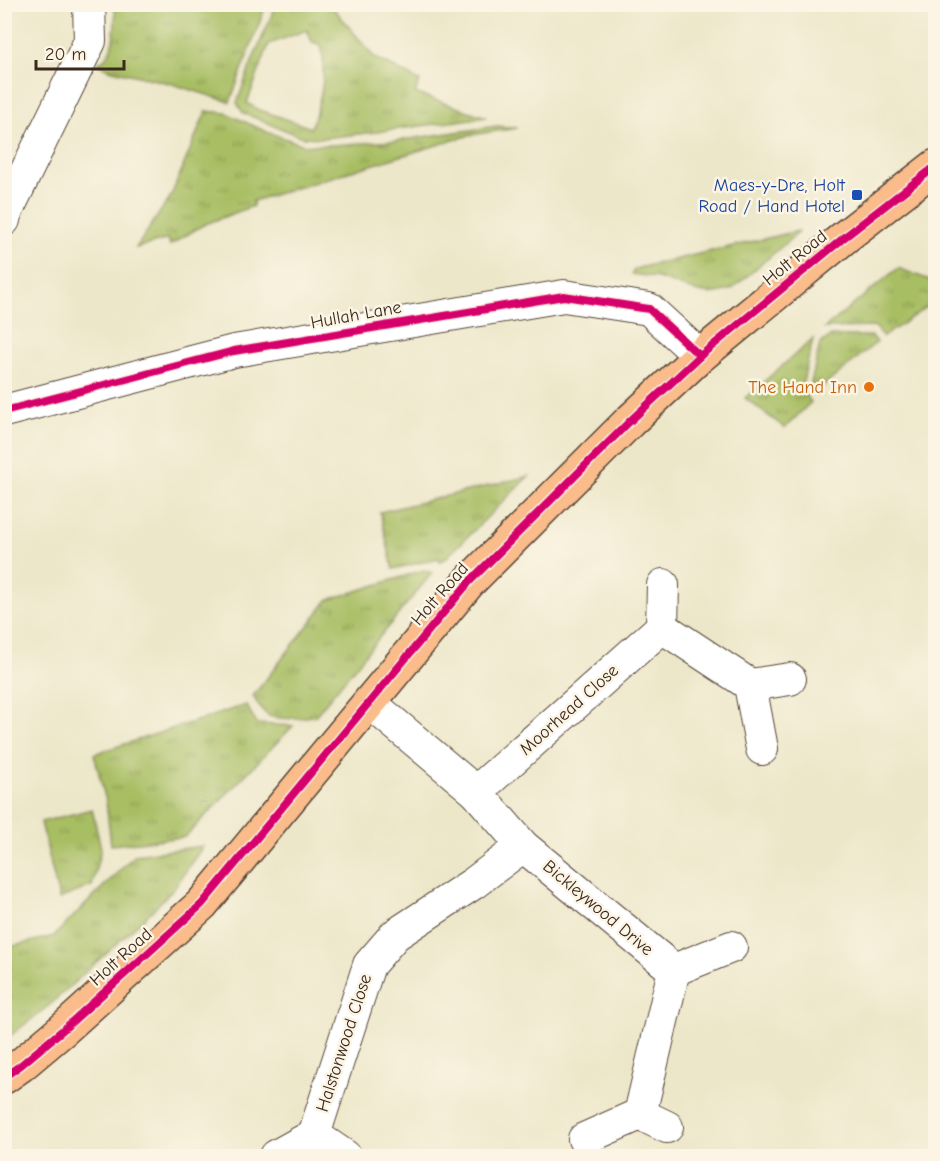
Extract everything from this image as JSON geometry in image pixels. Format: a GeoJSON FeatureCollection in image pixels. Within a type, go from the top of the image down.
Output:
{"type":"FeatureCollection","features":[{"type":"Feature","properties":{"kind":"main road","name":"Holt Road"},"geometry":{"type":"LineString","coordinates":[[4,1077],[65,1028],[202,904],[469,582],[629,422],[700,356],[846,236],[936,166]]}},
{"type":"Feature","properties":{"kind":"street"},"geometry":{"type":"LineString","coordinates":[[4,220],[90,41],[89,4]]}},
{"type":"Feature","properties":{"kind":"street","name":"Hullah Lane"},"geometry":{"type":"LineString","coordinates":[[4,411],[234,351],[564,296],[649,309],[700,356]]}},
{"type":"Feature","properties":{"kind":"street"},"geometry":{"type":"LineString","coordinates":[[663,585],[662,627],[750,685],[790,679]]}},
{"type":"Feature","properties":{"kind":"street","name":"Moorhead Close"},"geometry":{"type":"LineString","coordinates":[[476,792],[662,627]]}},
{"type":"Feature","properties":{"kind":"street"},"geometry":{"type":"LineString","coordinates":[[750,685],[762,749]]}},
{"type":"Feature","properties":{"kind":"street","name":"Bickleywood Drive"},"geometry":{"type":"LineString","coordinates":[[369,702],[476,792],[523,846],[674,970]]}},
{"type":"Feature","properties":{"kind":"street","name":"Halstonwood Close"},"geometry":{"type":"LineString","coordinates":[[276,1156],[314,1135],[369,966],[395,935],[474,883],[523,846]]}},
{"type":"Feature","properties":{"kind":"street"},"geometry":{"type":"LineString","coordinates":[[584,1139],[654,1121],[674,970],[731,947]]}},
{"type":"Feature","properties":{"kind":"street","name":"Halstonwood Close"},"geometry":{"type":"LineString","coordinates":[[314,1135],[345,1156]]}},
{"type":"Feature","properties":{"kind":"green space"},"geometry":{"type":"Polygon","coordinates":[[[115,4],[266,5],[230,102],[169,83],[108,69],[98,63],[109,52],[113,40],[115,4]]]}},
{"type":"Feature","properties":{"kind":"green space"},"geometry":{"type":"Polygon","coordinates":[[[276,5],[331,5],[374,57],[420,81],[415,93],[486,117],[323,138],[302,137],[243,113],[237,103],[276,5]],[[307,30],[269,44],[247,103],[257,109],[311,128],[318,107],[323,77],[321,45],[312,42],[307,30]]]}},
{"type":"Feature","properties":{"kind":"green space"},"geometry":{"type":"Polygon","coordinates":[[[206,111],[226,113],[267,132],[304,145],[395,141],[497,126],[517,128],[470,135],[253,201],[253,206],[203,225],[170,245],[168,239],[136,248],[171,196],[206,111]]]}},
{"type":"Feature","properties":{"kind":"green space"},"geometry":{"type":"Polygon","coordinates":[[[798,231],[732,289],[721,292],[695,292],[658,278],[632,274],[638,268],[798,231]]]}},
{"type":"Feature","properties":{"kind":"green space"},"geometry":{"type":"Polygon","coordinates":[[[898,268],[935,282],[934,302],[883,337],[876,327],[825,328],[898,268]]]}},
{"type":"Feature","properties":{"kind":"green space"},"geometry":{"type":"Polygon","coordinates":[[[831,336],[872,336],[877,342],[815,393],[810,387],[820,344],[831,336]]]}},
{"type":"Feature","properties":{"kind":"green space"},"geometry":{"type":"Polygon","coordinates":[[[813,339],[801,390],[811,402],[785,428],[745,398],[813,339]]]}},
{"type":"Feature","properties":{"kind":"green space"},"geometry":{"type":"Polygon","coordinates":[[[529,476],[445,559],[440,561],[439,558],[393,569],[380,512],[529,476]]]}},
{"type":"Feature","properties":{"kind":"green space"},"geometry":{"type":"Polygon","coordinates":[[[424,570],[432,573],[315,716],[279,718],[269,716],[262,710],[253,696],[328,600],[424,570]]]}},
{"type":"Feature","properties":{"kind":"green space"},"geometry":{"type":"Polygon","coordinates":[[[246,705],[257,724],[293,726],[185,837],[111,845],[106,801],[94,754],[246,705]]]}},
{"type":"Feature","properties":{"kind":"green space"},"geometry":{"type":"Polygon","coordinates":[[[92,809],[101,848],[92,886],[59,899],[41,822],[92,809]]]}},
{"type":"Feature","properties":{"kind":"green space"},"geometry":{"type":"Polygon","coordinates":[[[203,846],[174,888],[153,910],[52,1003],[5,1040],[5,948],[54,936],[135,855],[203,846]]]}},
{"type":"Feature","properties":{"kind":"cycle path"},"geometry":{"type":"LineString","coordinates":[[4,1077],[65,1028],[202,904],[469,582],[629,422],[700,356],[846,236],[936,166]]}},
{"type":"Feature","properties":{"kind":"cycle path"},"geometry":{"type":"LineString","coordinates":[[4,411],[234,351],[564,296],[649,309],[700,356]]}},
{"type":"Feature","properties":{"kind":"place","name":"Maes-y-Dre, Holt Road / Hand Hotel"},"geometry":{"type":"Point","coordinates":[857,195]}},
{"type":"Feature","properties":{"kind":"place","name":"The Hand Inn"},"geometry":{"type":"Point","coordinates":[869,387]}}]}
